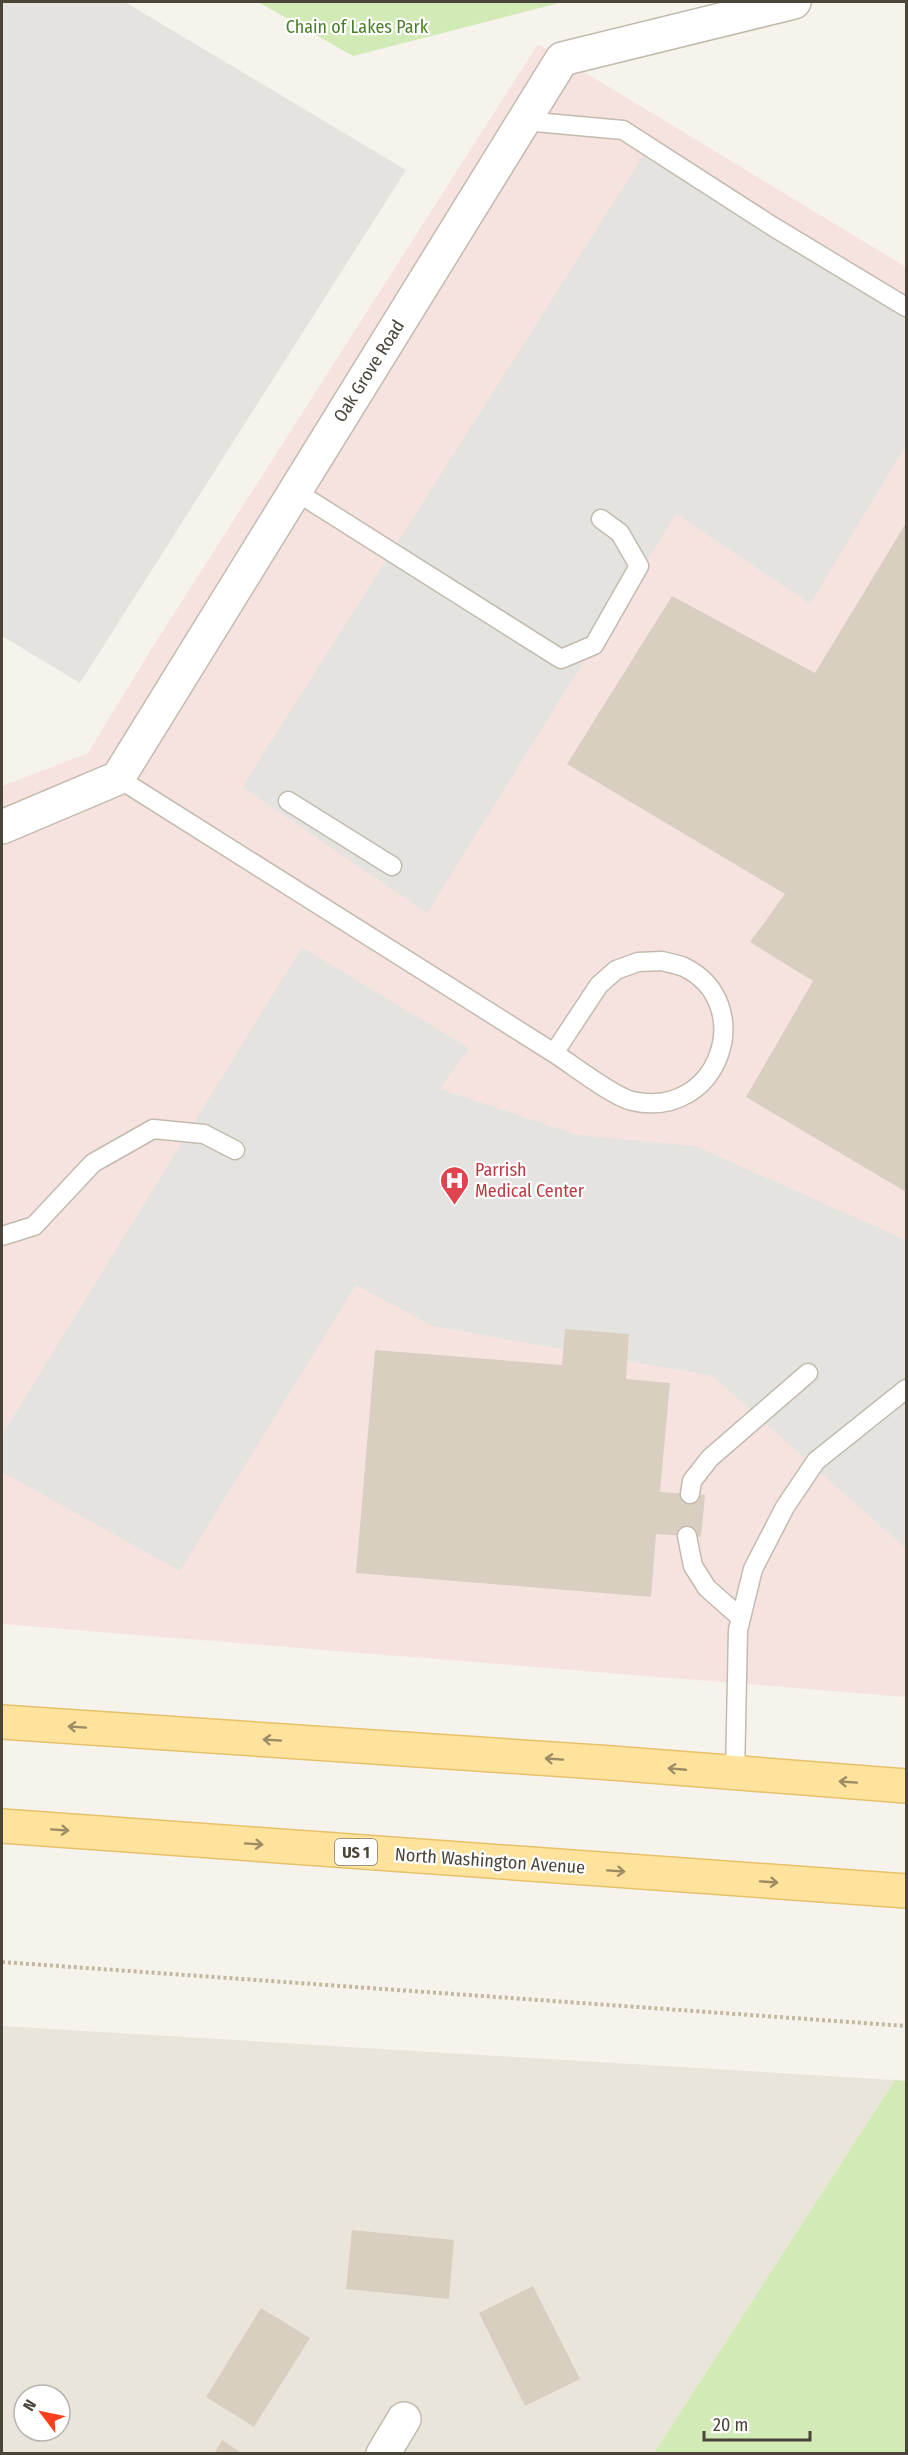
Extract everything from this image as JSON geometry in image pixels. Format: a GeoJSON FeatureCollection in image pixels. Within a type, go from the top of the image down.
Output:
{"type":"FeatureCollection","features":[{"type":"Feature","properties":{"kind":"main road"},"geometry":{"type":"LineString","coordinates":[[2,1722],[600,1762],[906,1786]]}},
{"type":"Feature","properties":{"kind":"main road","name":"North Washington Avenue"},"geometry":{"type":"LineString","coordinates":[[2,1826],[906,1891]]}},
{"type":"Feature","properties":{"kind":"street","name":"Oak Grove Road"},"geometry":{"type":"LineString","coordinates":[[118,778],[562,59],[794,2]]}},
{"type":"Feature","properties":{"kind":"street"},"geometry":{"type":"LineString","coordinates":[[2,827],[118,778]]}},
{"type":"Feature","properties":{"kind":"street"},"geometry":{"type":"LineString","coordinates":[[383,2454],[404,2419]]}},
{"type":"Feature","properties":{"kind":"lane"},"geometry":{"type":"LineString","coordinates":[[524,121],[623,130],[772,226],[906,307]]}},
{"type":"Feature","properties":{"kind":"lane"},"geometry":{"type":"LineString","coordinates":[[295,491],[561,659],[594,645],[639,566],[620,533],[601,519]]}},
{"type":"Feature","properties":{"kind":"lane"},"geometry":{"type":"LineString","coordinates":[[118,778],[609,1089],[630,1100],[654,1103],[677,1099],[698,1087],[714,1069],[722,1046],[724,1023],[716,1000],[703,981],[684,968],[662,961],[638,962],[616,970],[599,985],[554,1053]]}},
{"type":"Feature","properties":{"kind":"lane"},"geometry":{"type":"LineString","coordinates":[[288,801],[392,866]]}},
{"type":"Feature","properties":{"kind":"lane"},"geometry":{"type":"LineString","coordinates":[[2,1236],[34,1226],[93,1163],[153,1129],[204,1134],[235,1150]]}},
{"type":"Feature","properties":{"kind":"lane"},"geometry":{"type":"LineString","coordinates":[[690,1494],[693,1481],[710,1458],[808,1372]]}},
{"type":"Feature","properties":{"kind":"lane"},"geometry":{"type":"LineString","coordinates":[[735,1774],[738,1629],[753,1569],[785,1507],[816,1461],[906,1389]]}},
{"type":"Feature","properties":{"kind":"lane"},"geometry":{"type":"LineString","coordinates":[[687,1536],[693,1566],[708,1588],[741,1618]]}},
{"type":"Feature","properties":{"kind":"path"},"geometry":{"type":"LineString","coordinates":[[2,1962],[906,2026]]}},
{"type":"Feature","properties":{"kind":"shaded area"},"geometry":{"type":"Polygon","coordinates":[[[2,2],[125,2],[406,170],[80,683],[2,636],[2,2]]]}},
{"type":"Feature","properties":{"kind":"shaded area","name":"Parrish Medical Center"},"geometry":{"type":"Polygon","coordinates":[[[538,44],[906,267],[906,1697],[2,1624],[2,786],[88,753],[152,648],[538,44]]]}},
{"type":"Feature","properties":{"kind":"shaded area"},"geometry":{"type":"Polygon","coordinates":[[[643,156],[906,309],[906,445],[810,604],[676,514],[427,913],[242,787],[643,156]]]}},
{"type":"Feature","properties":{"kind":"shaded area"},"geometry":{"type":"Polygon","coordinates":[[[302,947],[469,1048],[440,1089],[578,1135],[695,1146],[906,1240],[906,1549],[712,1376],[432,1326],[356,1285],[180,1571],[2,1472],[2,1435],[302,947]]]}},
{"type":"Feature","properties":{"kind":"shaded area"},"geometry":{"type":"Polygon","coordinates":[[[2,2026],[895,2080],[654,2453],[2,2453],[2,2026]]]}},
{"type":"Feature","properties":{"kind":"green space","name":"Chain of Lakes Park"},"geometry":{"type":"Polygon","coordinates":[[[258,2],[563,2],[353,56],[258,2]]]}},
{"type":"Feature","properties":{"kind":"green space"},"geometry":{"type":"Polygon","coordinates":[[[895,2080],[906,2081],[906,2453],[654,2453],[895,2080]]]}},
{"type":"Feature","properties":{"kind":"building"},"geometry":{"type":"Polygon","coordinates":[[[906,523],[906,1192],[746,1097],[813,981],[750,942],[785,894],[567,764],[672,596],[815,673],[906,523]]]}},
{"type":"Feature","properties":{"kind":"building"},"geometry":{"type":"Polygon","coordinates":[[[565,1329],[629,1334],[626,1379],[670,1383],[660,1492],[705,1495],[701,1537],[656,1534],[651,1597],[356,1573],[375,1350],[562,1365],[565,1329]]]}},
{"type":"Feature","properties":{"kind":"building"},"geometry":{"type":"Polygon","coordinates":[[[352,2230],[454,2240],[449,2299],[346,2289],[352,2230]]]}},
{"type":"Feature","properties":{"kind":"building"},"geometry":{"type":"Polygon","coordinates":[[[533,2286],[580,2379],[525,2406],[479,2313],[533,2286]]]}},
{"type":"Feature","properties":{"kind":"building"},"geometry":{"type":"Polygon","coordinates":[[[261,2308],[310,2338],[254,2427],[206,2397],[261,2308]]]}},
{"type":"Feature","properties":{"kind":"building"},"geometry":{"type":"Polygon","coordinates":[[[222,2440],[243,2454],[214,2454],[222,2440]]]}},
{"type":"Feature","properties":{"kind":"place","name":"Parrish Medical Center"},"geometry":{"type":"Point","coordinates":[454,1206]}}]}
